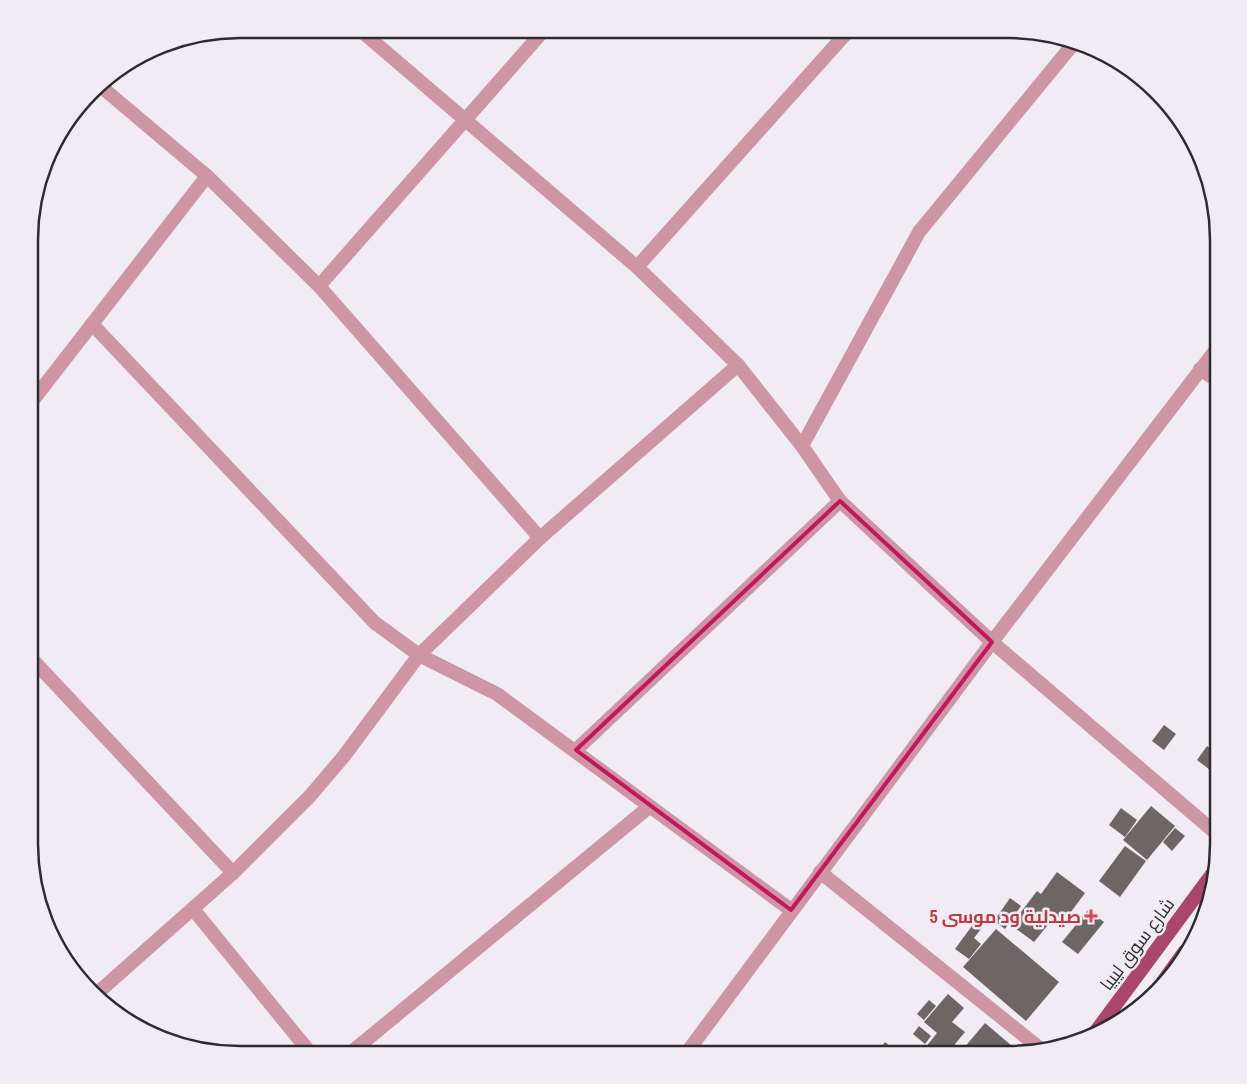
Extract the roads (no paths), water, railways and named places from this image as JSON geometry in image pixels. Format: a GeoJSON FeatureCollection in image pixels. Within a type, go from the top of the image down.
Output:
{"type":"FeatureCollection","features":[{"type":"Feature","properties":{"kind":"main road","name":"شارع سوق ليبيا"},"geometry":{"type":"LineString","coordinates":[[1104,1022],[1202,898]]}},
{"type":"Feature","properties":{"kind":"street"},"geometry":{"type":"LineString","coordinates":[[369,38],[637,267],[738,365],[802,446],[840,501],[992,642],[1210,828]]}},
{"type":"Feature","properties":{"kind":"street"},"geometry":{"type":"LineString","coordinates":[[319,286],[537,38]]}},
{"type":"Feature","properties":{"kind":"street"},"geometry":{"type":"LineString","coordinates":[[637,267],[842,38]]}},
{"type":"Feature","properties":{"kind":"street"},"geometry":{"type":"LineString","coordinates":[[802,446],[919,232],[1071,47]]}},
{"type":"Feature","properties":{"kind":"street"},"geometry":{"type":"LineString","coordinates":[[105,89],[207,176],[319,286],[540,538]]}},
{"type":"Feature","properties":{"kind":"street"},"geometry":{"type":"LineString","coordinates":[[38,394],[207,176]]}},
{"type":"Feature","properties":{"kind":"street"},"geometry":{"type":"LineString","coordinates":[[92,324],[375,623],[419,655],[497,694],[576,750],[791,910]]}},
{"type":"Feature","properties":{"kind":"street"},"geometry":{"type":"LineString","coordinates":[[692,1046],[992,642],[1210,357]]}},
{"type":"Feature","properties":{"kind":"street"},"geometry":{"type":"LineString","coordinates":[[100,990],[233,873],[310,796],[344,756],[419,655],[540,538],[738,365]]}},
{"type":"Feature","properties":{"kind":"street"},"geometry":{"type":"LineString","coordinates":[[1200,369],[1210,376]]}},
{"type":"Feature","properties":{"kind":"street"},"geometry":{"type":"LineString","coordinates":[[576,750],[840,501]]}},
{"type":"Feature","properties":{"kind":"street"},"geometry":{"type":"LineString","coordinates":[[38,666],[233,873]]}},
{"type":"Feature","properties":{"kind":"street"},"geometry":{"type":"LineString","coordinates":[[359,1046],[649,806]]}},
{"type":"Feature","properties":{"kind":"street"},"geometry":{"type":"LineString","coordinates":[[820,872],[1035,1045]]}},
{"type":"Feature","properties":{"kind":"street"},"geometry":{"type":"LineString","coordinates":[[192,909],[305,1046]]}},
{"type":"Feature","properties":{"kind":"place","name":"صيدلية ود موسى 5"},"geometry":{"type":"Point","coordinates":[1091,916]}}]}
